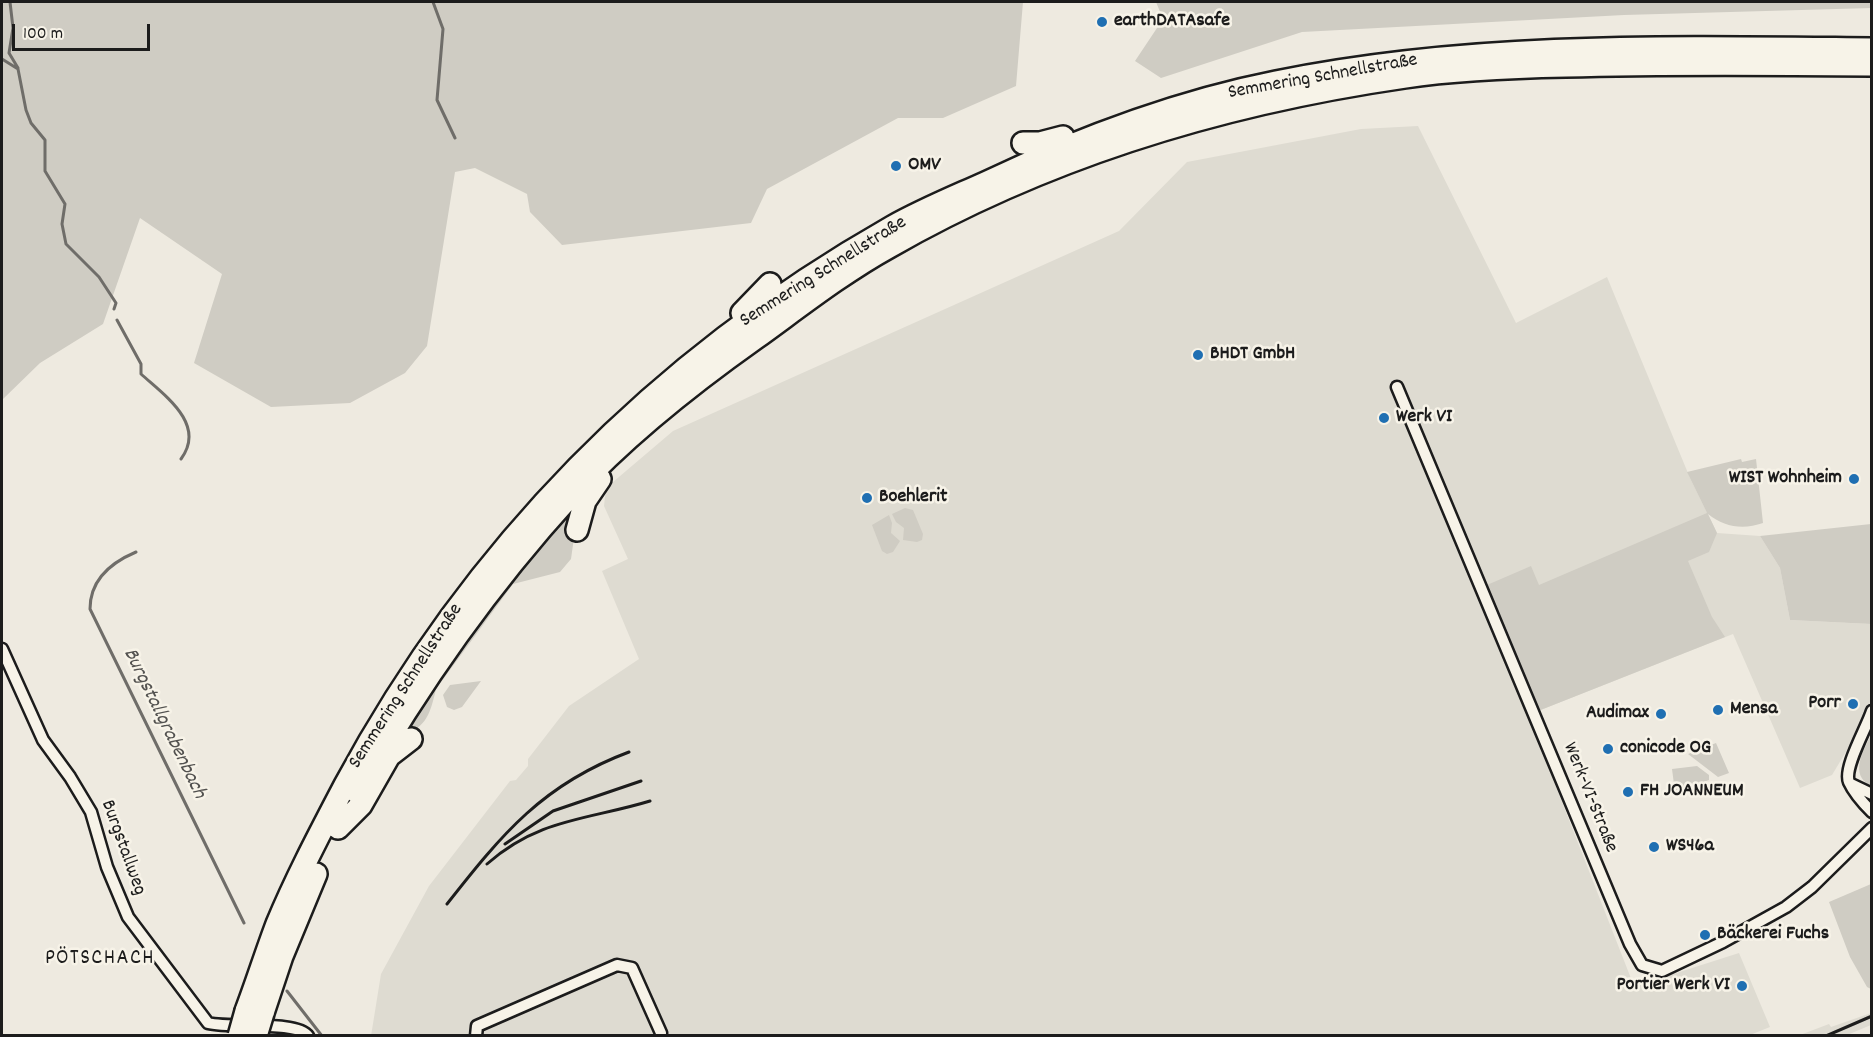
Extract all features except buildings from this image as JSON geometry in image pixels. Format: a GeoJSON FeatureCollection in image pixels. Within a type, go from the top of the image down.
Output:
{"type":"FeatureCollection","features":[{"type":"Feature","properties":{"kind":"highway","name":"Semmering Schnellstraße"},"geometry":{"type":"LineString","coordinates":[[256,1035],[255,1012],[278,924],[316,838],[369,741],[424,652],[467,594],[550,494],[621,424],[708,349],[812,277],[895,225],[1052,151],[1189,104],[1275,82],[1406,61],[1504,52],[1669,47],[1872,49]]}},
{"type":"Feature","properties":{"kind":"highway","name":"Semmering Schnellstraße"},"geometry":{"type":"LineString","coordinates":[[239,1035],[255,1012],[338,828],[437,660],[481,601],[573,492],[651,421],[712,369],[825,288],[889,246],[1032,175],[1155,131],[1282,97],[1410,76],[1509,68],[1623,64],[1872,65]]}},
{"type":"Feature","properties":{"kind":"highway"},"geometry":{"type":"LineString","coordinates":[[1023,143],[1054,140],[1080,131],[1108,130]]}},
{"type":"Feature","properties":{"kind":"highway"},"geometry":{"type":"LineString","coordinates":[[708,349],[770,284]]}},
{"type":"Feature","properties":{"kind":"highway"},"geometry":{"type":"LineString","coordinates":[[577,530],[582,507],[594,485],[630,449],[651,421]]}},
{"type":"Feature","properties":{"kind":"highway"},"geometry":{"type":"LineString","coordinates":[[338,828],[361,805],[389,756],[411,739]]}},
{"type":"Feature","properties":{"kind":"street","name":"Werk-VI-Straße"},"geometry":{"type":"LineString","coordinates":[[1397,387],[1630,944],[1642,965],[1662,971],[1724,942],[1779,912],[1812,887],[1872,828]]}},
{"type":"Feature","properties":{"kind":"street","name":"Burgstallweg"},"geometry":{"type":"LineString","coordinates":[[2,649],[43,740],[70,777],[91,812],[107,867],[128,917],[208,1023],[226,1027],[298,1028],[308,1035]]}},
{"type":"Feature","properties":{"kind":"street"},"geometry":{"type":"LineString","coordinates":[[1872,711],[1849,766],[1850,783],[1872,812]]}},
{"type":"Feature","properties":{"kind":"street"},"geometry":{"type":"LineString","coordinates":[[1850,783],[1872,794]]}},
{"type":"Feature","properties":{"kind":"street"},"geometry":{"type":"LineString","coordinates":[[476,1035],[477,1026],[617,965],[632,968],[661,1033]]}},
{"type":"Feature","properties":{"kind":"shaded area"},"geometry":{"type":"Polygon","coordinates":[[[2,2],[1023,2],[1016,86],[943,118],[898,118],[767,189],[751,223],[562,245],[530,212],[527,194],[475,168],[455,172],[427,346],[405,373],[350,403],[271,407],[194,363],[222,274],[140,218],[103,324],[40,363],[2,400],[2,2]]]}},
{"type":"Feature","properties":{"kind":"shaded area"},"geometry":{"type":"Polygon","coordinates":[[[1156,2],[1871,2],[1872,8],[1624,15],[1302,32],[1161,78],[1135,61],[1163,19],[1156,2]]]}},
{"type":"Feature","properties":{"kind":"shaded area"},"geometry":{"type":"Polygon","coordinates":[[[1418,126],[1516,323],[1607,277],[1690,478],[1717,533],[1760,536],[1780,568],[1790,620],[1871,624],[1871,698],[1865,720],[1832,775],[1800,788],[1733,634],[1528,715],[1632,981],[1664,977],[1739,953],[1770,1027],[1750,1035],[371,1036],[381,974],[429,886],[510,781],[516,780],[528,766],[528,759],[569,706],[639,659],[602,571],[628,559],[604,506],[606,488],[673,431],[1119,231],[1187,162],[1361,129],[1418,126]]]}},
{"type":"Feature","properties":{"kind":"shaded area"},"geometry":{"type":"Polygon","coordinates":[[[1741,459],[1742,462],[1756,459],[1763,523],[1734,526],[1721,522],[1708,514],[1717,533],[1709,552],[1688,561],[1712,617],[1725,637],[1538,711],[1487,585],[1531,566],[1539,585],[1707,513],[1687,472],[1741,459]]]}},
{"type":"Feature","properties":{"kind":"shaded area"},"geometry":{"type":"Polygon","coordinates":[[[579,502],[571,559],[560,572],[513,584],[436,689],[427,718],[418,728],[403,734],[487,615],[579,502]]]}},
{"type":"Feature","properties":{"kind":"shaded area"},"geometry":{"type":"Polygon","coordinates":[[[905,508],[913,510],[923,534],[922,540],[917,542],[903,540],[904,528],[896,522],[892,514],[905,508]]]}},
{"type":"Feature","properties":{"kind":"shaded area"},"geometry":{"type":"Polygon","coordinates":[[[889,515],[892,523],[891,533],[900,541],[893,552],[887,554],[882,551],[872,525],[889,515]]]}},
{"type":"Feature","properties":{"kind":"shaded area"},"geometry":{"type":"Polygon","coordinates":[[[1871,524],[1871,624],[1790,620],[1780,568],[1760,536],[1871,524]]]}},
{"type":"Feature","properties":{"kind":"shaded area"},"geometry":{"type":"Polygon","coordinates":[[[481,681],[462,707],[454,710],[447,707],[443,695],[450,685],[481,681]]]}},
{"type":"Feature","properties":{"kind":"shaded area"},"geometry":{"type":"Polygon","coordinates":[[[1871,735],[1871,786],[1864,781],[1859,769],[1862,755],[1871,735]]]}},
{"type":"Feature","properties":{"kind":"shaded area"},"geometry":{"type":"Polygon","coordinates":[[[1716,743],[1729,773],[1718,777],[1688,754],[1716,743]]]}},
{"type":"Feature","properties":{"kind":"shaded area"},"geometry":{"type":"Polygon","coordinates":[[[1697,766],[1709,775],[1709,780],[1675,792],[1672,769],[1697,766]]]}},
{"type":"Feature","properties":{"kind":"shaded area"},"geometry":{"type":"Polygon","coordinates":[[[1871,884],[1871,989],[1867,987],[1850,957],[1829,902],[1871,884]]]}},
{"type":"Feature","properties":{"kind":"shaded area"},"geometry":{"type":"Polygon","coordinates":[[[1871,1013],[1871,1025],[1847,1035],[1800,1035],[1829,1024],[1831,1027],[1871,1013]]]}},
{"type":"Feature","properties":{"kind":"waterway"},"geometry":{"type":"LineString","coordinates":[[10,2],[13,28],[9,53],[18,68]]}},
{"type":"Feature","properties":{"kind":"waterway"},"geometry":{"type":"LineString","coordinates":[[433,2],[443,29],[437,100],[455,138]]}},
{"type":"Feature","properties":{"kind":"waterway","name":"Burgstallgrabenbach"},"geometry":{"type":"LineString","coordinates":[[2,59],[18,69],[26,110],[31,123],[45,140],[45,171],[65,204],[62,224],[66,244],[99,277],[116,303],[114,309]]}},
{"type":"Feature","properties":{"kind":"waterway","name":"Burgstallgrabenbach"},"geometry":{"type":"LineString","coordinates":[[117,320],[141,364],[141,374],[171,401],[186,422],[189,434],[188,446],[181,459]]}},
{"type":"Feature","properties":{"kind":"waterway","name":"Burgstallgrabenbach"},"geometry":{"type":"LineString","coordinates":[[136,552],[118,561],[103,574],[94,589],[90,609],[244,923]]}},
{"type":"Feature","properties":{"kind":"waterway","name":"Burgstallgrabenbach"},"geometry":{"type":"LineString","coordinates":[[287,991],[322,1036]]}},
{"type":"Feature","properties":{"kind":"railway"},"geometry":{"type":"LineString","coordinates":[[447,904],[487,855],[526,814],[572,779],[629,752]]}},
{"type":"Feature","properties":{"kind":"railway"},"geometry":{"type":"LineString","coordinates":[[505,844],[553,811],[641,781]]}},
{"type":"Feature","properties":{"kind":"railway"},"geometry":{"type":"LineString","coordinates":[[487,864],[506,849],[545,829],[650,801]]}},
{"type":"Feature","properties":{"kind":"railway"},"geometry":{"type":"LineString","coordinates":[[1826,1036],[1872,1016]]}},
{"type":"Feature","properties":{"kind":"place","name":"earthDATAsafe"},"geometry":{"type":"Point","coordinates":[1102,22]}},
{"type":"Feature","properties":{"kind":"place","name":"OMV"},"geometry":{"type":"Point","coordinates":[896,166]}},
{"type":"Feature","properties":{"kind":"place","name":"BHDT GmbH"},"geometry":{"type":"Point","coordinates":[1198,355]}},
{"type":"Feature","properties":{"kind":"place","name":"Werk VI"},"geometry":{"type":"Point","coordinates":[1384,418]}},
{"type":"Feature","properties":{"kind":"place","name":"WIST Wohnheim"},"geometry":{"type":"Point","coordinates":[1854,479]}},
{"type":"Feature","properties":{"kind":"place","name":"Boehlerit"},"geometry":{"type":"Point","coordinates":[867,498]}},
{"type":"Feature","properties":{"kind":"place","name":"Porr"},"geometry":{"type":"Point","coordinates":[1853,704]}},
{"type":"Feature","properties":{"kind":"place","name":"Mensa"},"geometry":{"type":"Point","coordinates":[1718,710]}},
{"type":"Feature","properties":{"kind":"place","name":"Audimax"},"geometry":{"type":"Point","coordinates":[1661,714]}},
{"type":"Feature","properties":{"kind":"place","name":"conicode OG"},"geometry":{"type":"Point","coordinates":[1608,749]}},
{"type":"Feature","properties":{"kind":"place","name":"FH JOANNEUM"},"geometry":{"type":"Point","coordinates":[1628,792]}},
{"type":"Feature","properties":{"kind":"place","name":"WS46a"},"geometry":{"type":"Point","coordinates":[1654,847]}},
{"type":"Feature","properties":{"kind":"place","name":"Bäckerei Fuchs"},"geometry":{"type":"Point","coordinates":[1705,935]}},
{"type":"Feature","properties":{"kind":"place","name":"Portier Werk VI"},"geometry":{"type":"Point","coordinates":[1742,986]}},
{"type":"Feature","properties":{"kind":"district","name":"PÖTSCHACH"},"geometry":{"type":"Point","coordinates":[100,960]}}]}
